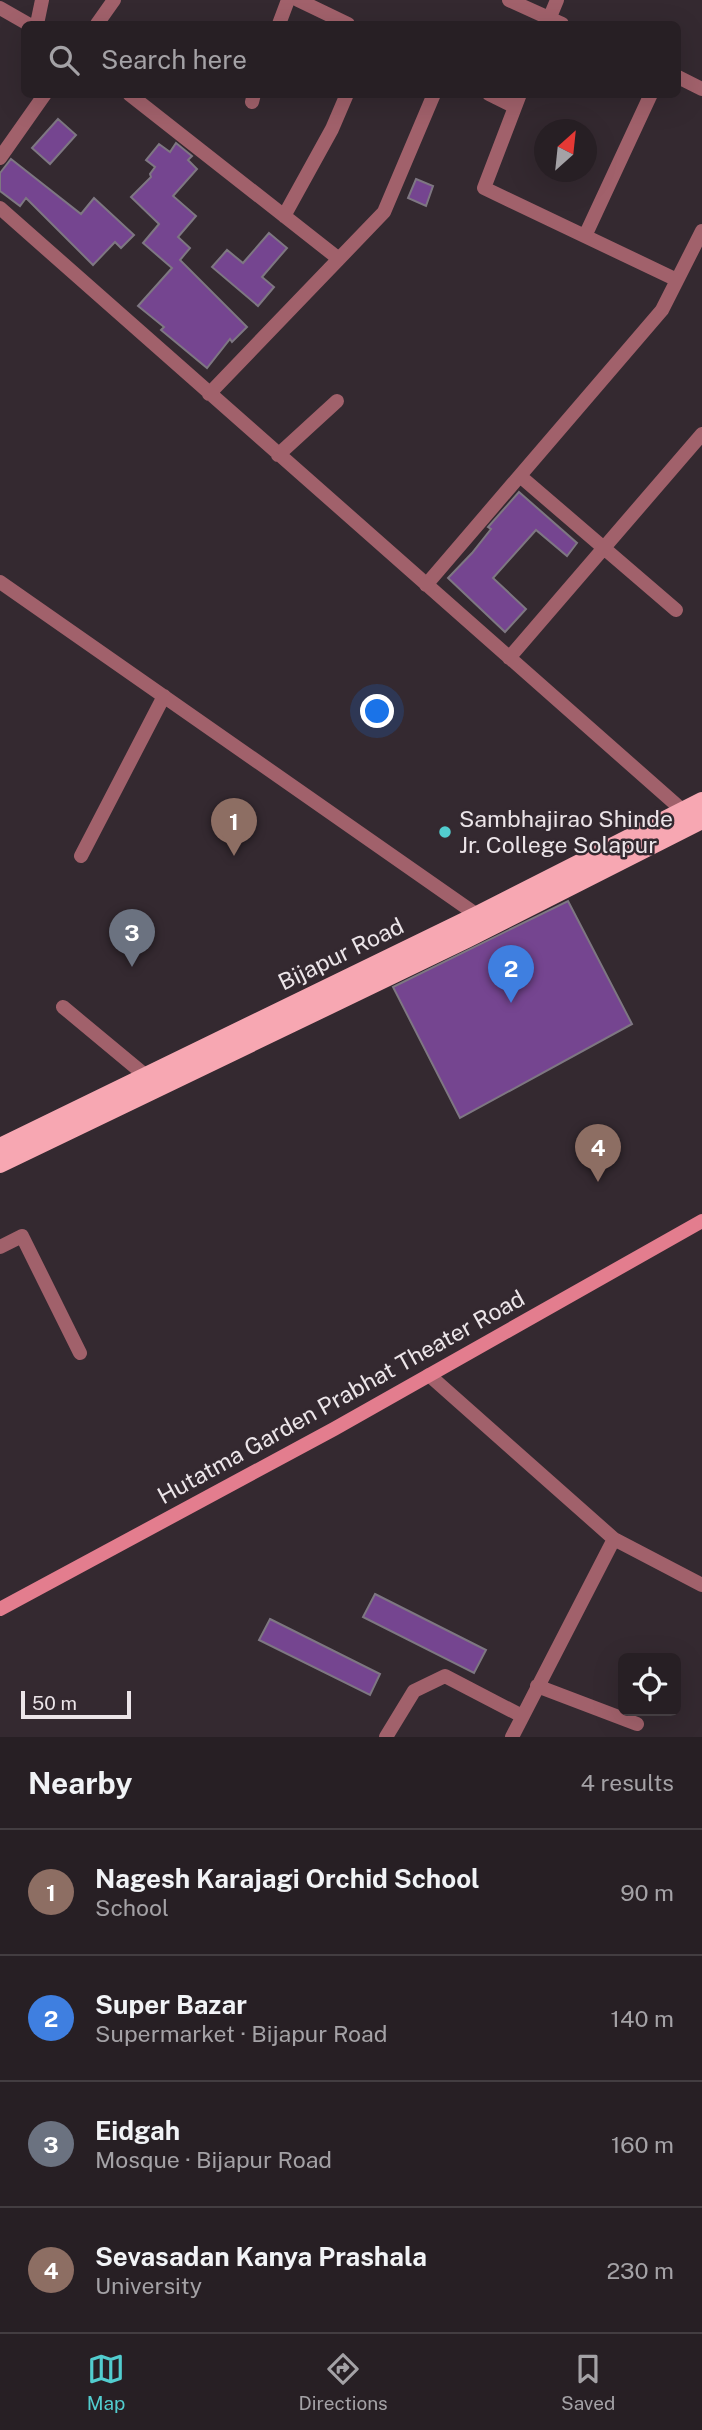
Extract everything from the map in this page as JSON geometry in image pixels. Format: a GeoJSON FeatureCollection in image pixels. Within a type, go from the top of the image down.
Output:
{"type":"FeatureCollection","features":[{"type":"Feature","properties":{"kind":"main road","name":"Bijapur Road"},"geometry":{"type":"LineString","coordinates":[[0,1147],[146,1076],[481,922],[702,801]]}},
{"type":"Feature","properties":{"kind":"main road"},"geometry":{"type":"LineString","coordinates":[[0,1164],[481,922],[699,822]]}},
{"type":"Feature","properties":{"kind":"street"},"geometry":{"type":"LineString","coordinates":[[38,21],[42,0]]}},
{"type":"Feature","properties":{"kind":"street"},"geometry":{"type":"LineString","coordinates":[[99,21],[114,0]]}},
{"type":"Feature","properties":{"kind":"street"},"geometry":{"type":"LineString","coordinates":[[280,21],[288,0]]}},
{"type":"Feature","properties":{"kind":"street"},"geometry":{"type":"LineString","coordinates":[[298,0],[342,21]]}},
{"type":"Feature","properties":{"kind":"street"},"geometry":{"type":"LineString","coordinates":[[509,0],[549,21]]}},
{"type":"Feature","properties":{"kind":"street"},"geometry":{"type":"LineString","coordinates":[[553,21],[557,0]]}},
{"type":"Feature","properties":{"kind":"street"},"geometry":{"type":"LineString","coordinates":[[0,8],[23,21]]}},
{"type":"Feature","properties":{"kind":"street"},"geometry":{"type":"LineString","coordinates":[[681,79],[702,89]]}},
{"type":"Feature","properties":{"kind":"street"},"geometry":{"type":"LineString","coordinates":[[0,158],[42,98]]}},
{"type":"Feature","properties":{"kind":"street"},"geometry":{"type":"LineString","coordinates":[[134,98],[339,259]]}},
{"type":"Feature","properties":{"kind":"street"},"geometry":{"type":"LineString","coordinates":[[284,216],[332,129],[345,98]]}},
{"type":"Feature","properties":{"kind":"street"},"geometry":{"type":"LineString","coordinates":[[209,394],[384,212],[433,98]]}},
{"type":"Feature","properties":{"kind":"street"},"geometry":{"type":"LineString","coordinates":[[585,236],[649,98]]}},
{"type":"Feature","properties":{"kind":"street"},"geometry":{"type":"LineString","coordinates":[[517,101],[484,188],[677,280]]}},
{"type":"Feature","properties":{"kind":"street"},"geometry":{"type":"LineString","coordinates":[[0,208],[682,810],[699,822]]}},
{"type":"Feature","properties":{"kind":"street"},"geometry":{"type":"LineString","coordinates":[[426,585],[662,310],[702,231]]}},
{"type":"Feature","properties":{"kind":"street"},"geometry":{"type":"LineString","coordinates":[[278,455],[337,401]]}},
{"type":"Feature","properties":{"kind":"street"},"geometry":{"type":"LineString","coordinates":[[509,657],[702,434]]}},
{"type":"Feature","properties":{"kind":"street"},"geometry":{"type":"LineString","coordinates":[[520,476],[676,610]]}},
{"type":"Feature","properties":{"kind":"street"},"geometry":{"type":"LineString","coordinates":[[0,582],[481,922]]}},
{"type":"Feature","properties":{"kind":"street"},"geometry":{"type":"LineString","coordinates":[[81,856],[164,696]]}},
{"type":"Feature","properties":{"kind":"street"},"geometry":{"type":"LineString","coordinates":[[63,1007],[146,1076]]}},
{"type":"Feature","properties":{"kind":"street","name":"Hutatma Garden Prabhat Theater Road"},"geometry":{"type":"LineString","coordinates":[[0,1609],[334,1429],[702,1221]]}},
{"type":"Feature","properties":{"kind":"street"},"geometry":{"type":"LineString","coordinates":[[0,1247],[22,1236],[80,1353]]}},
{"type":"Feature","properties":{"kind":"street"},"geometry":{"type":"LineString","coordinates":[[429,1375],[614,1539],[702,1585]]}},
{"type":"Feature","properties":{"kind":"street"},"geometry":{"type":"LineString","coordinates":[[512,1737],[614,1539]]}},
{"type":"Feature","properties":{"kind":"street"},"geometry":{"type":"LineString","coordinates":[[386,1737],[414,1691],[445,1676],[522,1716]]}},
{"type":"Feature","properties":{"kind":"street"},"geometry":{"type":"LineString","coordinates":[[537,1686],[637,1724]]}},
{"type":"Feature","properties":{"kind":"building"},"geometry":{"type":"Polygon","coordinates":[[[58,119],[76,135],[50,164],[32,148],[58,119]]]}},
{"type":"Feature","properties":{"kind":"building"},"geometry":{"type":"Polygon","coordinates":[[[176,143],[192,156],[188,160],[197,169],[173,196],[196,216],[178,237],[190,248],[180,260],[247,327],[232,342],[230,339],[207,368],[161,330],[164,327],[138,306],[172,268],[143,243],[159,224],[131,197],[151,177],[155,167],[146,160],[159,144],[170,152],[176,143]]]}},
{"type":"Feature","properties":{"kind":"building"},"geometry":{"type":"Polygon","coordinates":[[[11,159],[81,214],[94,198],[134,235],[121,248],[115,242],[93,265],[26,198],[20,206],[0,191],[0,173],[11,159]]]}},
{"type":"Feature","properties":{"kind":"building"},"geometry":{"type":"Polygon","coordinates":[[[416,179],[433,186],[426,206],[408,198],[416,179]]]}},
{"type":"Feature","properties":{"kind":"building"},"geometry":{"type":"Polygon","coordinates":[[[269,233],[287,248],[262,277],[274,287],[258,306],[212,267],[227,250],[243,263],[269,233]]]}},
{"type":"Feature","properties":{"kind":"building"},"geometry":{"type":"Polygon","coordinates":[[[519,492],[577,543],[567,556],[536,530],[493,578],[526,609],[505,632],[448,578],[472,553],[491,529],[488,527],[519,492]]]}},
{"type":"Feature","properties":{"kind":"building"},"geometry":{"type":"Polygon","coordinates":[[[568,901],[632,1024],[460,1118],[393,987],[568,901]]]}},
{"type":"Feature","properties":{"kind":"building"},"geometry":{"type":"Polygon","coordinates":[[[375,1594],[486,1650],[474,1673],[363,1617],[375,1594]]]}},
{"type":"Feature","properties":{"kind":"building"},"geometry":{"type":"Polygon","coordinates":[[[270,1619],[380,1674],[370,1695],[259,1640],[270,1619]]]}},
{"type":"Feature","properties":{"kind":"place","name":"Sambhajirao Shinde Jr. College Solapur"},"geometry":{"type":"Point","coordinates":[445,832]}},
{"type":"Feature","properties":{"kind":"place","name":"Nagesh Karajagi Orchid School"},"geometry":{"type":"Point","coordinates":[234,856]}},
{"type":"Feature","properties":{"kind":"place","name":"Eidgah"},"geometry":{"type":"Point","coordinates":[132,967]}},
{"type":"Feature","properties":{"kind":"place","name":"Super Bazar"},"geometry":{"type":"Point","coordinates":[511,1003]}},
{"type":"Feature","properties":{"kind":"place","name":"Sevasadan Kanya Prashala"},"geometry":{"type":"Point","coordinates":[598,1182]}}]}
